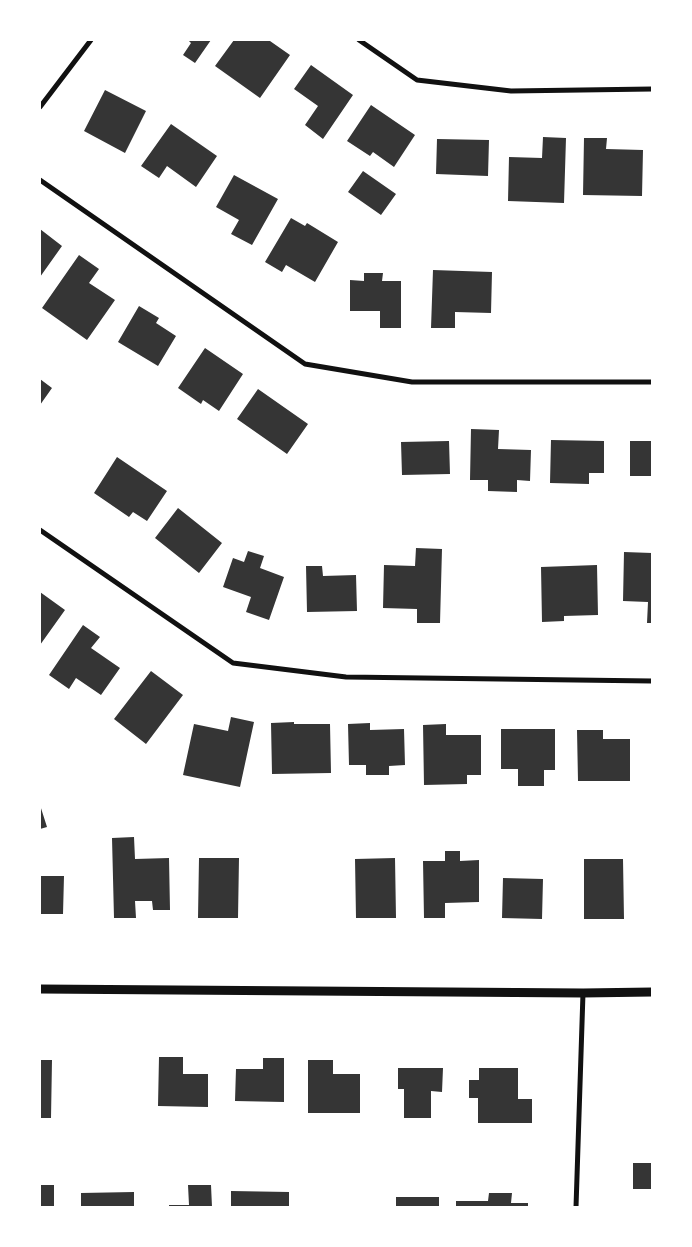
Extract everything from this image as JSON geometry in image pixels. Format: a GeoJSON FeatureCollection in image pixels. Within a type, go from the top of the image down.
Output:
{"type":"FeatureCollection","features":[{"type":"Feature","properties":{"kind":"street"},"geometry":{"type":"LineString","coordinates":[[40,106],[91,40]]}},
{"type":"Feature","properties":{"kind":"street"},"geometry":{"type":"LineString","coordinates":[[359,40],[417,80],[511,92],[652,89]]}},
{"type":"Feature","properties":{"kind":"street"},"geometry":{"type":"LineString","coordinates":[[40,180],[305,364],[412,382],[652,382]]}},
{"type":"Feature","properties":{"kind":"street"},"geometry":{"type":"LineString","coordinates":[[40,530],[233,663],[346,677],[652,681]]}},
{"type":"Feature","properties":{"kind":"street"},"geometry":{"type":"LineString","coordinates":[[40,989],[652,992]]}},
{"type":"Feature","properties":{"kind":"street"},"geometry":{"type":"LineString","coordinates":[[576,1207],[583,993]]}},
{"type":"Feature","properties":{"kind":"building"},"geometry":{"type":"Polygon","coordinates":[[[188,40],[211,40],[195,63],[183,55],[191,43],[188,40]]]}},
{"type":"Feature","properties":{"kind":"building"},"geometry":{"type":"Polygon","coordinates":[[[234,40],[271,40],[290,55],[260,98],[215,66],[234,40]]]}},
{"type":"Feature","properties":{"kind":"building"},"geometry":{"type":"Polygon","coordinates":[[[311,65],[353,95],[323,139],[305,125],[318,106],[294,89],[311,65]]]}},
{"type":"Feature","properties":{"kind":"building"},"geometry":{"type":"Polygon","coordinates":[[[105,90],[146,111],[125,153],[84,131],[105,90]]]}},
{"type":"Feature","properties":{"kind":"building"},"geometry":{"type":"Polygon","coordinates":[[[371,105],[415,135],[394,167],[373,152],[370,156],[347,141],[371,105]]]}},
{"type":"Feature","properties":{"kind":"building"},"geometry":{"type":"Polygon","coordinates":[[[171,124],[217,156],[196,187],[167,166],[159,178],[141,166],[171,124]]]}},
{"type":"Feature","properties":{"kind":"building"},"geometry":{"type":"Polygon","coordinates":[[[543,137],[566,138],[564,203],[508,201],[509,157],[542,158],[543,137]]]}},
{"type":"Feature","properties":{"kind":"building"},"geometry":{"type":"Polygon","coordinates":[[[584,138],[607,138],[606,149],[643,150],[642,196],[583,195],[584,138]]]}},
{"type":"Feature","properties":{"kind":"building"},"geometry":{"type":"Polygon","coordinates":[[[437,139],[489,140],[488,176],[436,174],[437,139]]]}},
{"type":"Feature","properties":{"kind":"building"},"geometry":{"type":"Polygon","coordinates":[[[363,171],[396,194],[381,215],[348,192],[363,171]]]}},
{"type":"Feature","properties":{"kind":"building"},"geometry":{"type":"Polygon","coordinates":[[[234,175],[278,199],[252,245],[231,234],[239,220],[216,207],[234,175]]]}},
{"type":"Feature","properties":{"kind":"building"},"geometry":{"type":"Polygon","coordinates":[[[291,218],[305,226],[307,223],[338,242],[315,282],[286,265],[282,272],[265,262],[291,218]]]}},
{"type":"Feature","properties":{"kind":"building"},"geometry":{"type":"Polygon","coordinates":[[[40,229],[62,246],[40,277],[40,229]]]}},
{"type":"Feature","properties":{"kind":"building"},"geometry":{"type":"Polygon","coordinates":[[[79,255],[99,269],[89,283],[115,300],[87,340],[42,308],[79,255]]]}},
{"type":"Feature","properties":{"kind":"building"},"geometry":{"type":"Polygon","coordinates":[[[433,270],[492,272],[491,313],[455,312],[455,328],[431,328],[433,270]]]}},
{"type":"Feature","properties":{"kind":"building"},"geometry":{"type":"Polygon","coordinates":[[[364,273],[383,273],[382,281],[401,281],[401,328],[380,328],[380,311],[350,311],[350,280],[364,281],[364,273]]]}},
{"type":"Feature","properties":{"kind":"building"},"geometry":{"type":"Polygon","coordinates":[[[139,306],[159,318],[156,323],[176,336],[158,366],[118,342],[139,306]]]}},
{"type":"Feature","properties":{"kind":"building"},"geometry":{"type":"Polygon","coordinates":[[[205,348],[243,374],[219,411],[203,400],[201,404],[178,388],[205,348]]]}},
{"type":"Feature","properties":{"kind":"building"},"geometry":{"type":"Polygon","coordinates":[[[40,379],[52,388],[40,405],[40,379]]]}},
{"type":"Feature","properties":{"kind":"building"},"geometry":{"type":"Polygon","coordinates":[[[258,389],[308,424],[287,454],[237,419],[258,389]]]}},
{"type":"Feature","properties":{"kind":"building"},"geometry":{"type":"Polygon","coordinates":[[[471,429],[499,430],[498,449],[531,450],[530,481],[517,480],[517,492],[488,491],[488,480],[470,480],[471,429]]]}},
{"type":"Feature","properties":{"kind":"building"},"geometry":{"type":"Polygon","coordinates":[[[551,440],[604,441],[604,473],[589,473],[589,484],[550,483],[551,440]]]}},
{"type":"Feature","properties":{"kind":"building"},"geometry":{"type":"Polygon","coordinates":[[[449,441],[450,474],[402,475],[401,442],[449,441]]]}},
{"type":"Feature","properties":{"kind":"building"},"geometry":{"type":"Polygon","coordinates":[[[630,441],[652,441],[652,476],[630,476],[630,441]]]}},
{"type":"Feature","properties":{"kind":"building"},"geometry":{"type":"Polygon","coordinates":[[[117,457],[167,491],[147,521],[133,512],[129,517],[94,493],[117,457]]]}},
{"type":"Feature","properties":{"kind":"building"},"geometry":{"type":"Polygon","coordinates":[[[178,508],[222,543],[199,573],[155,538],[178,508]]]}},
{"type":"Feature","properties":{"kind":"building"},"geometry":{"type":"Polygon","coordinates":[[[416,548],[442,549],[440,623],[417,623],[417,609],[383,608],[384,565],[415,566],[416,548]]]}},
{"type":"Feature","properties":{"kind":"building"},"geometry":{"type":"Polygon","coordinates":[[[248,551],[264,556],[260,568],[284,577],[269,620],[246,612],[251,597],[223,587],[233,558],[244,562],[248,551]]]}},
{"type":"Feature","properties":{"kind":"building"},"geometry":{"type":"Polygon","coordinates":[[[624,552],[652,553],[652,623],[647,623],[648,602],[623,601],[624,552]]]}},
{"type":"Feature","properties":{"kind":"building"},"geometry":{"type":"Polygon","coordinates":[[[597,565],[598,615],[564,616],[564,621],[542,622],[541,567],[597,565]]]}},
{"type":"Feature","properties":{"kind":"building"},"geometry":{"type":"Polygon","coordinates":[[[306,566],[322,566],[323,576],[356,575],[357,611],[307,612],[306,566]]]}},
{"type":"Feature","properties":{"kind":"building"},"geometry":{"type":"Polygon","coordinates":[[[40,592],[65,610],[40,645],[40,592]]]}},
{"type":"Feature","properties":{"kind":"building"},"geometry":{"type":"Polygon","coordinates":[[[83,625],[100,637],[91,648],[120,668],[101,695],[76,678],[69,689],[49,675],[83,625]]]}},
{"type":"Feature","properties":{"kind":"building"},"geometry":{"type":"Polygon","coordinates":[[[151,671],[183,695],[146,744],[114,719],[151,671]]]}},
{"type":"Feature","properties":{"kind":"building"},"geometry":{"type":"Polygon","coordinates":[[[231,717],[254,722],[240,787],[183,775],[194,724],[228,731],[231,717]]]}},
{"type":"Feature","properties":{"kind":"building"},"geometry":{"type":"Polygon","coordinates":[[[294,722],[294,724],[330,724],[331,773],[272,774],[271,723],[294,722]]]}},
{"type":"Feature","properties":{"kind":"building"},"geometry":{"type":"Polygon","coordinates":[[[370,723],[370,730],[404,729],[405,765],[389,766],[389,775],[366,775],[366,765],[349,765],[348,724],[370,723]]]}},
{"type":"Feature","properties":{"kind":"building"},"geometry":{"type":"Polygon","coordinates":[[[446,724],[446,735],[481,735],[481,775],[467,775],[467,784],[424,785],[423,725],[446,724]]]}},
{"type":"Feature","properties":{"kind":"building"},"geometry":{"type":"Polygon","coordinates":[[[501,729],[555,729],[555,770],[544,770],[544,786],[518,786],[518,769],[501,769],[501,729]]]}},
{"type":"Feature","properties":{"kind":"building"},"geometry":{"type":"Polygon","coordinates":[[[577,730],[603,730],[603,739],[630,739],[630,781],[578,781],[577,730]]]}},
{"type":"Feature","properties":{"kind":"building"},"geometry":{"type":"Polygon","coordinates":[[[40,805],[47,827],[40,829],[40,805]]]}},
{"type":"Feature","properties":{"kind":"building"},"geometry":{"type":"Polygon","coordinates":[[[134,837],[135,859],[169,858],[170,910],[153,910],[152,901],[135,901],[136,918],[114,918],[112,838],[134,837]]]}},
{"type":"Feature","properties":{"kind":"building"},"geometry":{"type":"Polygon","coordinates":[[[445,851],[460,851],[460,861],[479,860],[479,902],[445,903],[445,918],[424,918],[423,861],[445,861],[445,851]]]}},
{"type":"Feature","properties":{"kind":"building"},"geometry":{"type":"Polygon","coordinates":[[[199,858],[239,858],[238,918],[198,918],[199,858]]]}},
{"type":"Feature","properties":{"kind":"building"},"geometry":{"type":"Polygon","coordinates":[[[395,858],[396,918],[356,918],[355,859],[395,858]]]}},
{"type":"Feature","properties":{"kind":"building"},"geometry":{"type":"Polygon","coordinates":[[[584,859],[623,859],[624,919],[584,919],[584,859]]]}},
{"type":"Feature","properties":{"kind":"building"},"geometry":{"type":"Polygon","coordinates":[[[40,876],[64,876],[63,914],[40,914],[40,876]]]}},
{"type":"Feature","properties":{"kind":"building"},"geometry":{"type":"Polygon","coordinates":[[[503,878],[543,879],[542,919],[502,918],[503,878]]]}},
{"type":"Feature","properties":{"kind":"building"},"geometry":{"type":"Polygon","coordinates":[[[159,1057],[183,1057],[183,1074],[208,1074],[208,1107],[158,1106],[159,1057]]]}},
{"type":"Feature","properties":{"kind":"building"},"geometry":{"type":"Polygon","coordinates":[[[263,1058],[284,1058],[284,1102],[235,1101],[236,1069],[263,1069],[263,1058]]]}},
{"type":"Feature","properties":{"kind":"building"},"geometry":{"type":"Polygon","coordinates":[[[40,1060],[52,1060],[51,1118],[40,1118],[40,1060]]]}},
{"type":"Feature","properties":{"kind":"building"},"geometry":{"type":"Polygon","coordinates":[[[308,1060],[333,1060],[333,1074],[360,1074],[360,1113],[308,1113],[308,1060]]]}},
{"type":"Feature","properties":{"kind":"building"},"geometry":{"type":"Polygon","coordinates":[[[398,1068],[443,1068],[442,1092],[431,1091],[431,1118],[404,1118],[404,1089],[398,1089],[398,1068]]]}},
{"type":"Feature","properties":{"kind":"building"},"geometry":{"type":"Polygon","coordinates":[[[479,1068],[518,1068],[518,1099],[532,1099],[532,1123],[478,1123],[478,1098],[469,1098],[469,1080],[479,1080],[479,1068]]]}},
{"type":"Feature","properties":{"kind":"building"},"geometry":{"type":"Polygon","coordinates":[[[633,1163],[652,1163],[652,1189],[633,1189],[633,1163]]]}},
{"type":"Feature","properties":{"kind":"building"},"geometry":{"type":"Polygon","coordinates":[[[40,1185],[54,1185],[54,1207],[40,1207],[40,1185]]]}},
{"type":"Feature","properties":{"kind":"building"},"geometry":{"type":"Polygon","coordinates":[[[188,1185],[211,1185],[212,1207],[169,1207],[169,1205],[189,1205],[188,1185]]]}},
{"type":"Feature","properties":{"kind":"building"},"geometry":{"type":"Polygon","coordinates":[[[231,1191],[289,1192],[289,1207],[231,1207],[231,1191]]]}},
{"type":"Feature","properties":{"kind":"building"},"geometry":{"type":"Polygon","coordinates":[[[134,1192],[134,1207],[81,1207],[81,1193],[134,1192]]]}},
{"type":"Feature","properties":{"kind":"building"},"geometry":{"type":"Polygon","coordinates":[[[489,1193],[512,1193],[511,1203],[528,1203],[528,1207],[456,1207],[456,1201],[488,1201],[489,1193]]]}},
{"type":"Feature","properties":{"kind":"building"},"geometry":{"type":"Polygon","coordinates":[[[396,1197],[439,1197],[439,1207],[396,1207],[396,1197]]]}}]}
